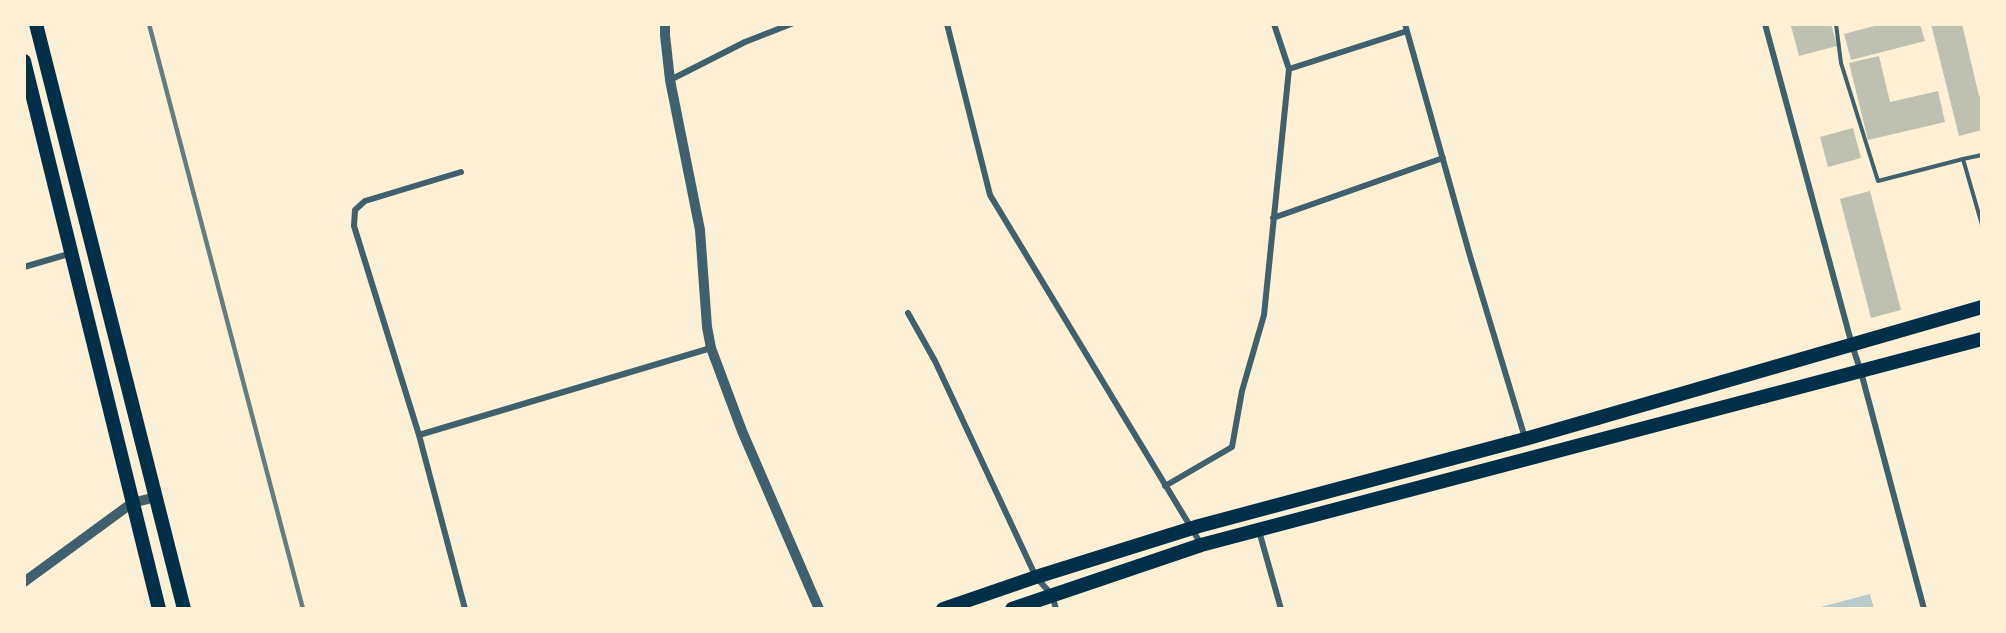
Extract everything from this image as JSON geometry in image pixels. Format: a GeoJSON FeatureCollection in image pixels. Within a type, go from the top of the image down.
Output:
{"type":"FeatureCollection","features":[{"type":"Feature","properties":{"kind":"highway"},"geometry":{"type":"LineString","coordinates":[[36,24],[184,609]]}},
{"type":"Feature","properties":{"kind":"highway"},"geometry":{"type":"LineString","coordinates":[[24,61],[159,609]]}},
{"type":"Feature","properties":{"kind":"highway"},"geometry":{"type":"LineString","coordinates":[[62,213],[84,209]]}},
{"type":"Feature","properties":{"kind":"highway"},"geometry":{"type":"LineString","coordinates":[[943,609],[1036,577],[1191,529],[1525,439],[1982,307]]}},
{"type":"Feature","properties":{"kind":"highway"},"geometry":{"type":"LineString","coordinates":[[1012,609],[1054,602],[1201,545],[1982,339]]}},
{"type":"Feature","properties":{"kind":"highway"},"geometry":{"type":"LineString","coordinates":[[95,349],[117,344]]}},
{"type":"Feature","properties":{"kind":"street"},"geometry":{"type":"LineString","coordinates":[[665,24],[670,80],[700,230],[707,327],[711,348],[742,431],[819,609]]}},
{"type":"Feature","properties":{"kind":"street"},"geometry":{"type":"LineString","coordinates":[[670,80],[745,42],[791,24]]}},
{"type":"Feature","properties":{"kind":"street"},"geometry":{"type":"LineString","coordinates":[[947,24],[990,195],[1201,545]]}},
{"type":"Feature","properties":{"kind":"street"},"geometry":{"type":"LineString","coordinates":[[1165,486],[1232,447],[1242,391],[1264,315],[1289,69],[1274,24]]}},
{"type":"Feature","properties":{"kind":"street"},"geometry":{"type":"LineString","coordinates":[[1764,24],[1924,609]]}},
{"type":"Feature","properties":{"kind":"street"},"geometry":{"type":"LineString","coordinates":[[1289,69],[1406,27],[1525,439]]}},
{"type":"Feature","properties":{"kind":"street"},"geometry":{"type":"LineString","coordinates":[[26,75],[47,70]]}},
{"type":"Feature","properties":{"kind":"street"},"geometry":{"type":"LineString","coordinates":[[1274,218],[1443,158]]}},
{"type":"Feature","properties":{"kind":"street"},"geometry":{"type":"LineString","coordinates":[[460,172],[366,201],[355,210],[354,226],[419,435],[465,609]]}},
{"type":"Feature","properties":{"kind":"street"},"geometry":{"type":"LineString","coordinates":[[24,267],[72,253]]}},
{"type":"Feature","properties":{"kind":"street"},"geometry":{"type":"LineString","coordinates":[[909,314],[935,361],[1036,577],[1054,602]]}},
{"type":"Feature","properties":{"kind":"street"},"geometry":{"type":"LineString","coordinates":[[419,435],[711,348]]}},
{"type":"Feature","properties":{"kind":"street"},"geometry":{"type":"LineString","coordinates":[[24,582],[132,503],[156,497]]}},
{"type":"Feature","properties":{"kind":"street"},"geometry":{"type":"LineString","coordinates":[[1258,531],[1281,609]]}},
{"type":"Feature","properties":{"kind":"lane"},"geometry":{"type":"LineString","coordinates":[[1836,24],[1841,63],[1878,181],[1982,154]]}},
{"type":"Feature","properties":{"kind":"lane"},"geometry":{"type":"LineString","coordinates":[[1963,159],[1982,225]]}},
{"type":"Feature","properties":{"kind":"shaded area"},"geometry":{"type":"Polygon","coordinates":[[[1870,594],[1874,609],[1813,609],[1870,594]]]}},
{"type":"Feature","properties":{"kind":"building"},"geometry":{"type":"Polygon","coordinates":[[[1831,24],[1837,46],[1799,56],[1791,26],[1831,24]]]}},
{"type":"Feature","properties":{"kind":"building"},"geometry":{"type":"Polygon","coordinates":[[[1882,24],[1920,24],[1925,41],[1851,60],[1844,34],[1882,24]]]}},
{"type":"Feature","properties":{"kind":"building"},"geometry":{"type":"Polygon","coordinates":[[[1931,24],[1962,24],[1979,96],[1982,95],[1982,130],[1959,136],[1931,24]]]}},
{"type":"Feature","properties":{"kind":"building"},"geometry":{"type":"Polygon","coordinates":[[[1879,56],[1890,102],[1938,91],[1945,122],[1868,140],[1849,63],[1879,56]]]}},
{"type":"Feature","properties":{"kind":"building"},"geometry":{"type":"Polygon","coordinates":[[[1853,128],[1861,158],[1828,167],[1820,137],[1853,128]]]}},
{"type":"Feature","properties":{"kind":"building"},"geometry":{"type":"Polygon","coordinates":[[[1870,191],[1901,310],[1871,318],[1840,199],[1870,191]]]}},
{"type":"Feature","properties":{"kind":"railway"},"geometry":{"type":"LineString","coordinates":[[149,24],[303,609]]}}]}
